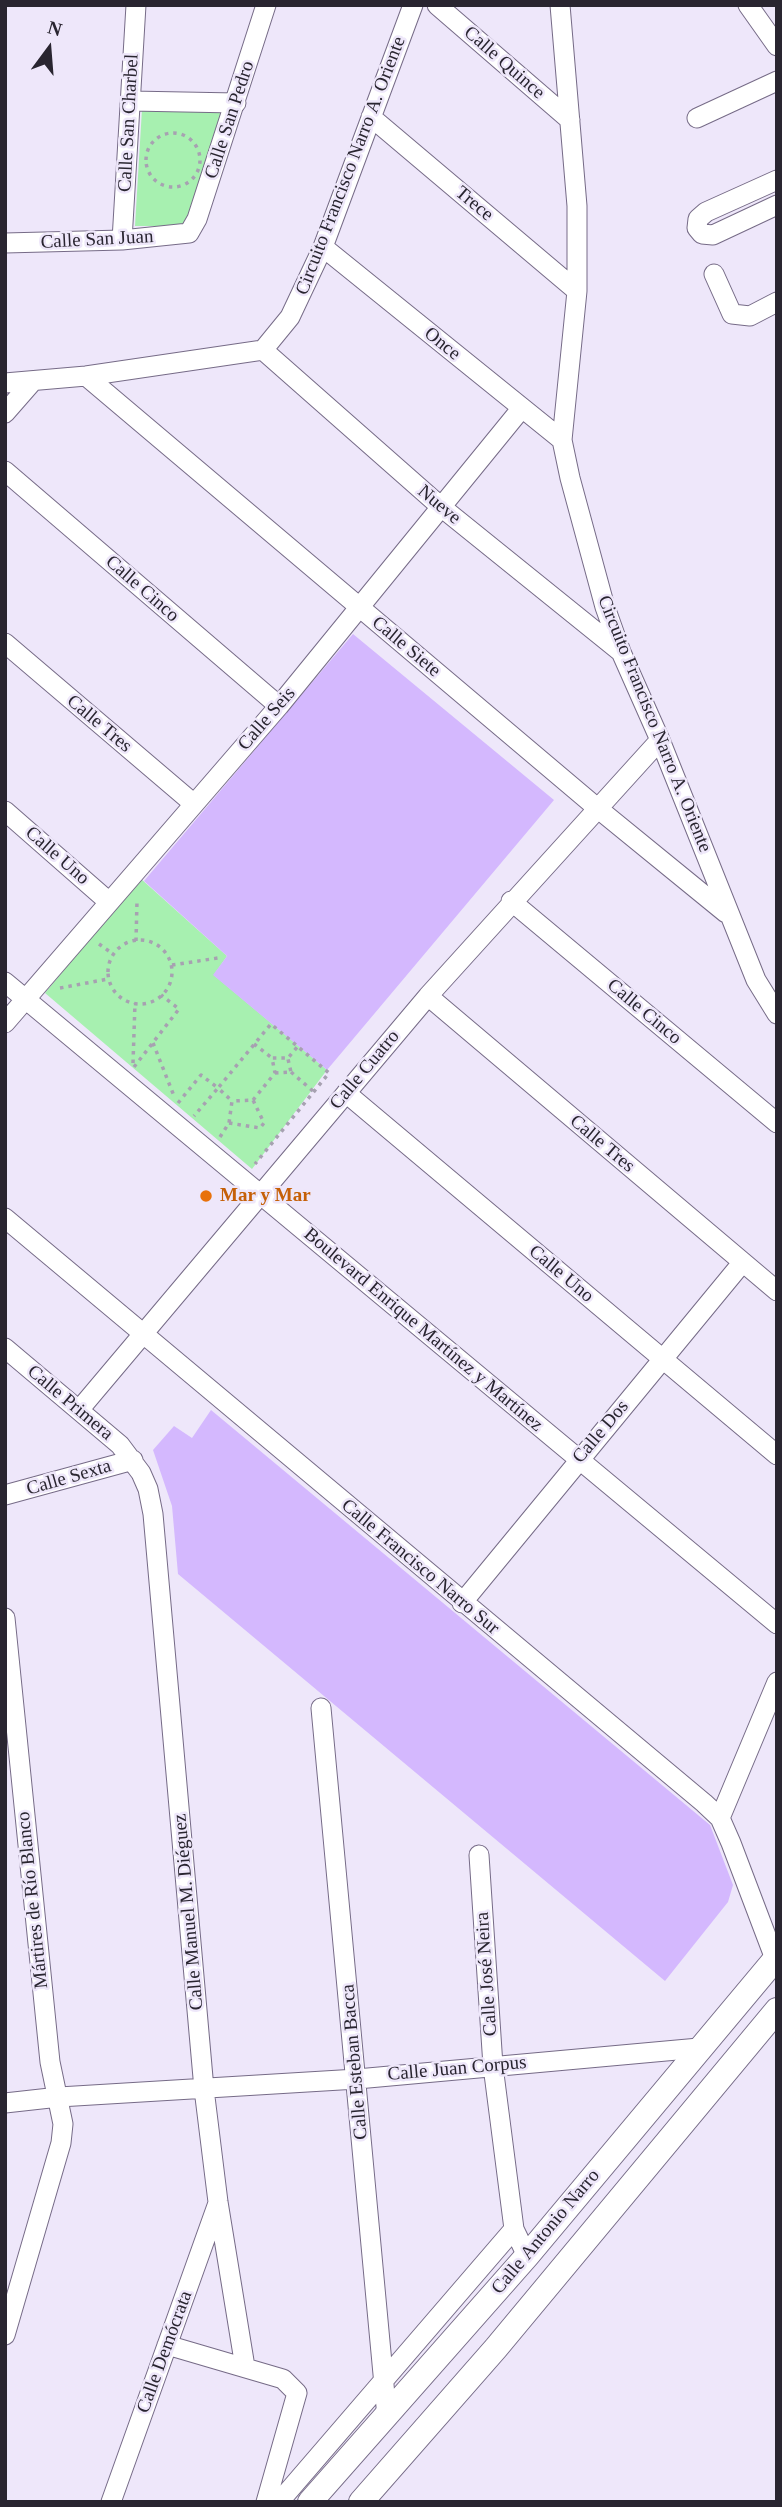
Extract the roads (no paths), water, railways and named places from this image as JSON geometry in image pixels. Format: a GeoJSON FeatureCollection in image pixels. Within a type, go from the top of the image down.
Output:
{"type":"FeatureCollection","features":[{"type":"Feature","properties":{"kind":"main road","name":"Calle Antonio Narro"},"geometry":{"type":"LineString","coordinates":[[310,2502],[527,2256],[776,1958]]}},
{"type":"Feature","properties":{"kind":"main road","name":"Calle Antonio Narro"},"geometry":{"type":"LineString","coordinates":[[361,2502],[496,2348],[777,2010]]}},
{"type":"Feature","properties":{"kind":"street","name":"Calle San Charbel"},"geometry":{"type":"LineString","coordinates":[[122,240],[136,5]]}},
{"type":"Feature","properties":{"kind":"street","name":"Calle San Pedro"},"geometry":{"type":"LineString","coordinates":[[189,233],[197,219],[266,5]]}},
{"type":"Feature","properties":{"kind":"street","name":"Circuito Francisco Narro A. Oriente"},"geometry":{"type":"LineString","coordinates":[[263,350],[290,317],[323,247],[413,5]]}},
{"type":"Feature","properties":{"kind":"street","name":"Calle Quince"},"geometry":{"type":"LineString","coordinates":[[437,5],[570,120]]}},
{"type":"Feature","properties":{"kind":"street","name":"Circuito Francisco Narro A. Oriente"},"geometry":{"type":"LineString","coordinates":[[560,5],[577,206],[577,292],[562,440],[605,607],[621,652],[660,740],[756,980],[777,1014]]}},
{"type":"Feature","properties":{"kind":"street"},"geometry":{"type":"LineString","coordinates":[[748,5],[777,46]]}},
{"type":"Feature","properties":{"kind":"street"},"geometry":{"type":"LineString","coordinates":[[696,118],[777,81]]}},
{"type":"Feature","properties":{"kind":"street"},"geometry":{"type":"LineString","coordinates":[[131,102],[236,103]]}},
{"type":"Feature","properties":{"kind":"street","name":"Trece"},"geometry":{"type":"LineString","coordinates":[[371,117],[577,292]]}},
{"type":"Feature","properties":{"kind":"street"},"geometry":{"type":"LineString","coordinates":[[777,180],[706,212],[698,219],[697,228],[702,234],[713,235],[777,205]]}},
{"type":"Feature","properties":{"kind":"street","name":"Calle San Juan"},"geometry":{"type":"LineString","coordinates":[[5,243],[122,240],[189,233]]}},
{"type":"Feature","properties":{"kind":"street","name":"Once"},"geometry":{"type":"LineString","coordinates":[[323,247],[562,440]]}},
{"type":"Feature","properties":{"kind":"street"},"geometry":{"type":"LineString","coordinates":[[714,274],[732,314],[750,316],[777,302]]}},
{"type":"Feature","properties":{"kind":"street"},"geometry":{"type":"LineString","coordinates":[[5,383],[86,376],[263,350]]}},
{"type":"Feature","properties":{"kind":"street","name":"Nueve"},"geometry":{"type":"LineString","coordinates":[[263,350],[440,506],[621,652]]}},
{"type":"Feature","properties":{"kind":"street","name":"Calle Siete"},"geometry":{"type":"LineString","coordinates":[[86,376],[596,807],[729,915]]}},
{"type":"Feature","properties":{"kind":"street"},"geometry":{"type":"LineString","coordinates":[[5,413],[33,381]]}},
{"type":"Feature","properties":{"kind":"street","name":"Calle Seis"},"geometry":{"type":"LineString","coordinates":[[5,1023],[279,706],[521,409]]}},
{"type":"Feature","properties":{"kind":"street","name":"Calle Cinco"},"geometry":{"type":"LineString","coordinates":[[5,471],[279,706]]}},
{"type":"Feature","properties":{"kind":"street","name":"Calle Tres"},"geometry":{"type":"LineString","coordinates":[[5,643],[194,804]]}},
{"type":"Feature","properties":{"kind":"street","name":"Calle Cuatro"},"geometry":{"type":"LineString","coordinates":[[79,1410],[428,996],[596,807],[660,740]]}},
{"type":"Feature","properties":{"kind":"street","name":"Calle Uno"},"geometry":{"type":"LineString","coordinates":[[5,811],[109,902]]}},
{"type":"Feature","properties":{"kind":"street","name":"Calle Cinco"},"geometry":{"type":"LineString","coordinates":[[511,901],[777,1123]]}},
{"type":"Feature","properties":{"kind":"street","name":"Boulevard Enrique Martínez y Martínez"},"geometry":{"type":"LineString","coordinates":[[5,982],[777,1624]]}},
{"type":"Feature","properties":{"kind":"street","name":"Calle Tres"},"geometry":{"type":"LineString","coordinates":[[428,996],[777,1291]]}},
{"type":"Feature","properties":{"kind":"street","name":"Calle Uno"},"geometry":{"type":"LineString","coordinates":[[346,1093],[777,1455]]}},
{"type":"Feature","properties":{"kind":"street","name":"Calle Francisco Narro Sur"},"geometry":{"type":"LineString","coordinates":[[5,1218],[720,1818],[776,1958]]}},
{"type":"Feature","properties":{"kind":"street","name":"Calle Dos"},"geometry":{"type":"LineString","coordinates":[[462,1603],[742,1263]]}},
{"type":"Feature","properties":{"kind":"street","name":"Calle Primera"},"geometry":{"type":"LineString","coordinates":[[5,1348],[133,1460]]}},
{"type":"Feature","properties":{"kind":"street","name":"Calle Sexta"},"geometry":{"type":"LineString","coordinates":[[5,1495],[133,1460]]}},
{"type":"Feature","properties":{"kind":"street","name":"Calle Manuel M. Diéguez"},"geometry":{"type":"LineString","coordinates":[[133,1460],[148,1489],[153,1514],[204,2089],[218,2202],[245,2367]]}},
{"type":"Feature","properties":{"kind":"street","name":"Mártires de Río Blanco"},"geometry":{"type":"LineString","coordinates":[[5,1618],[50,2062],[63,2124],[61,2143],[5,2335]]}},
{"type":"Feature","properties":{"kind":"street"},"geometry":{"type":"LineString","coordinates":[[720,1818],[777,1682]]}},
{"type":"Feature","properties":{"kind":"street","name":"Calle Esteban Bacca"},"geometry":{"type":"LineString","coordinates":[[321,1707],[387,2417]]}},
{"type":"Feature","properties":{"kind":"street","name":"Calle José Neira"},"geometry":{"type":"LineString","coordinates":[[479,1855],[494,2066],[514,2229],[527,2256]]}},
{"type":"Feature","properties":{"kind":"street","name":"Calle Juan Corpus"},"geometry":{"type":"LineString","coordinates":[[5,2104],[59,2097],[357,2078],[699,2048]]}},
{"type":"Feature","properties":{"kind":"street","name":"Calle Demócrata"},"geometry":{"type":"LineString","coordinates":[[111,2502],[218,2202]]}},
{"type":"Feature","properties":{"kind":"street"},"geometry":{"type":"LineString","coordinates":[[279,2502],[514,2229]]}},
{"type":"Feature","properties":{"kind":"street"},"geometry":{"type":"LineString","coordinates":[[167,2345],[283,2379],[297,2393],[266,2502]]}},
{"type":"Feature","properties":{"kind":"place","name":"Mar y Mar"},"geometry":{"type":"Point","coordinates":[206,1196]}}]}
